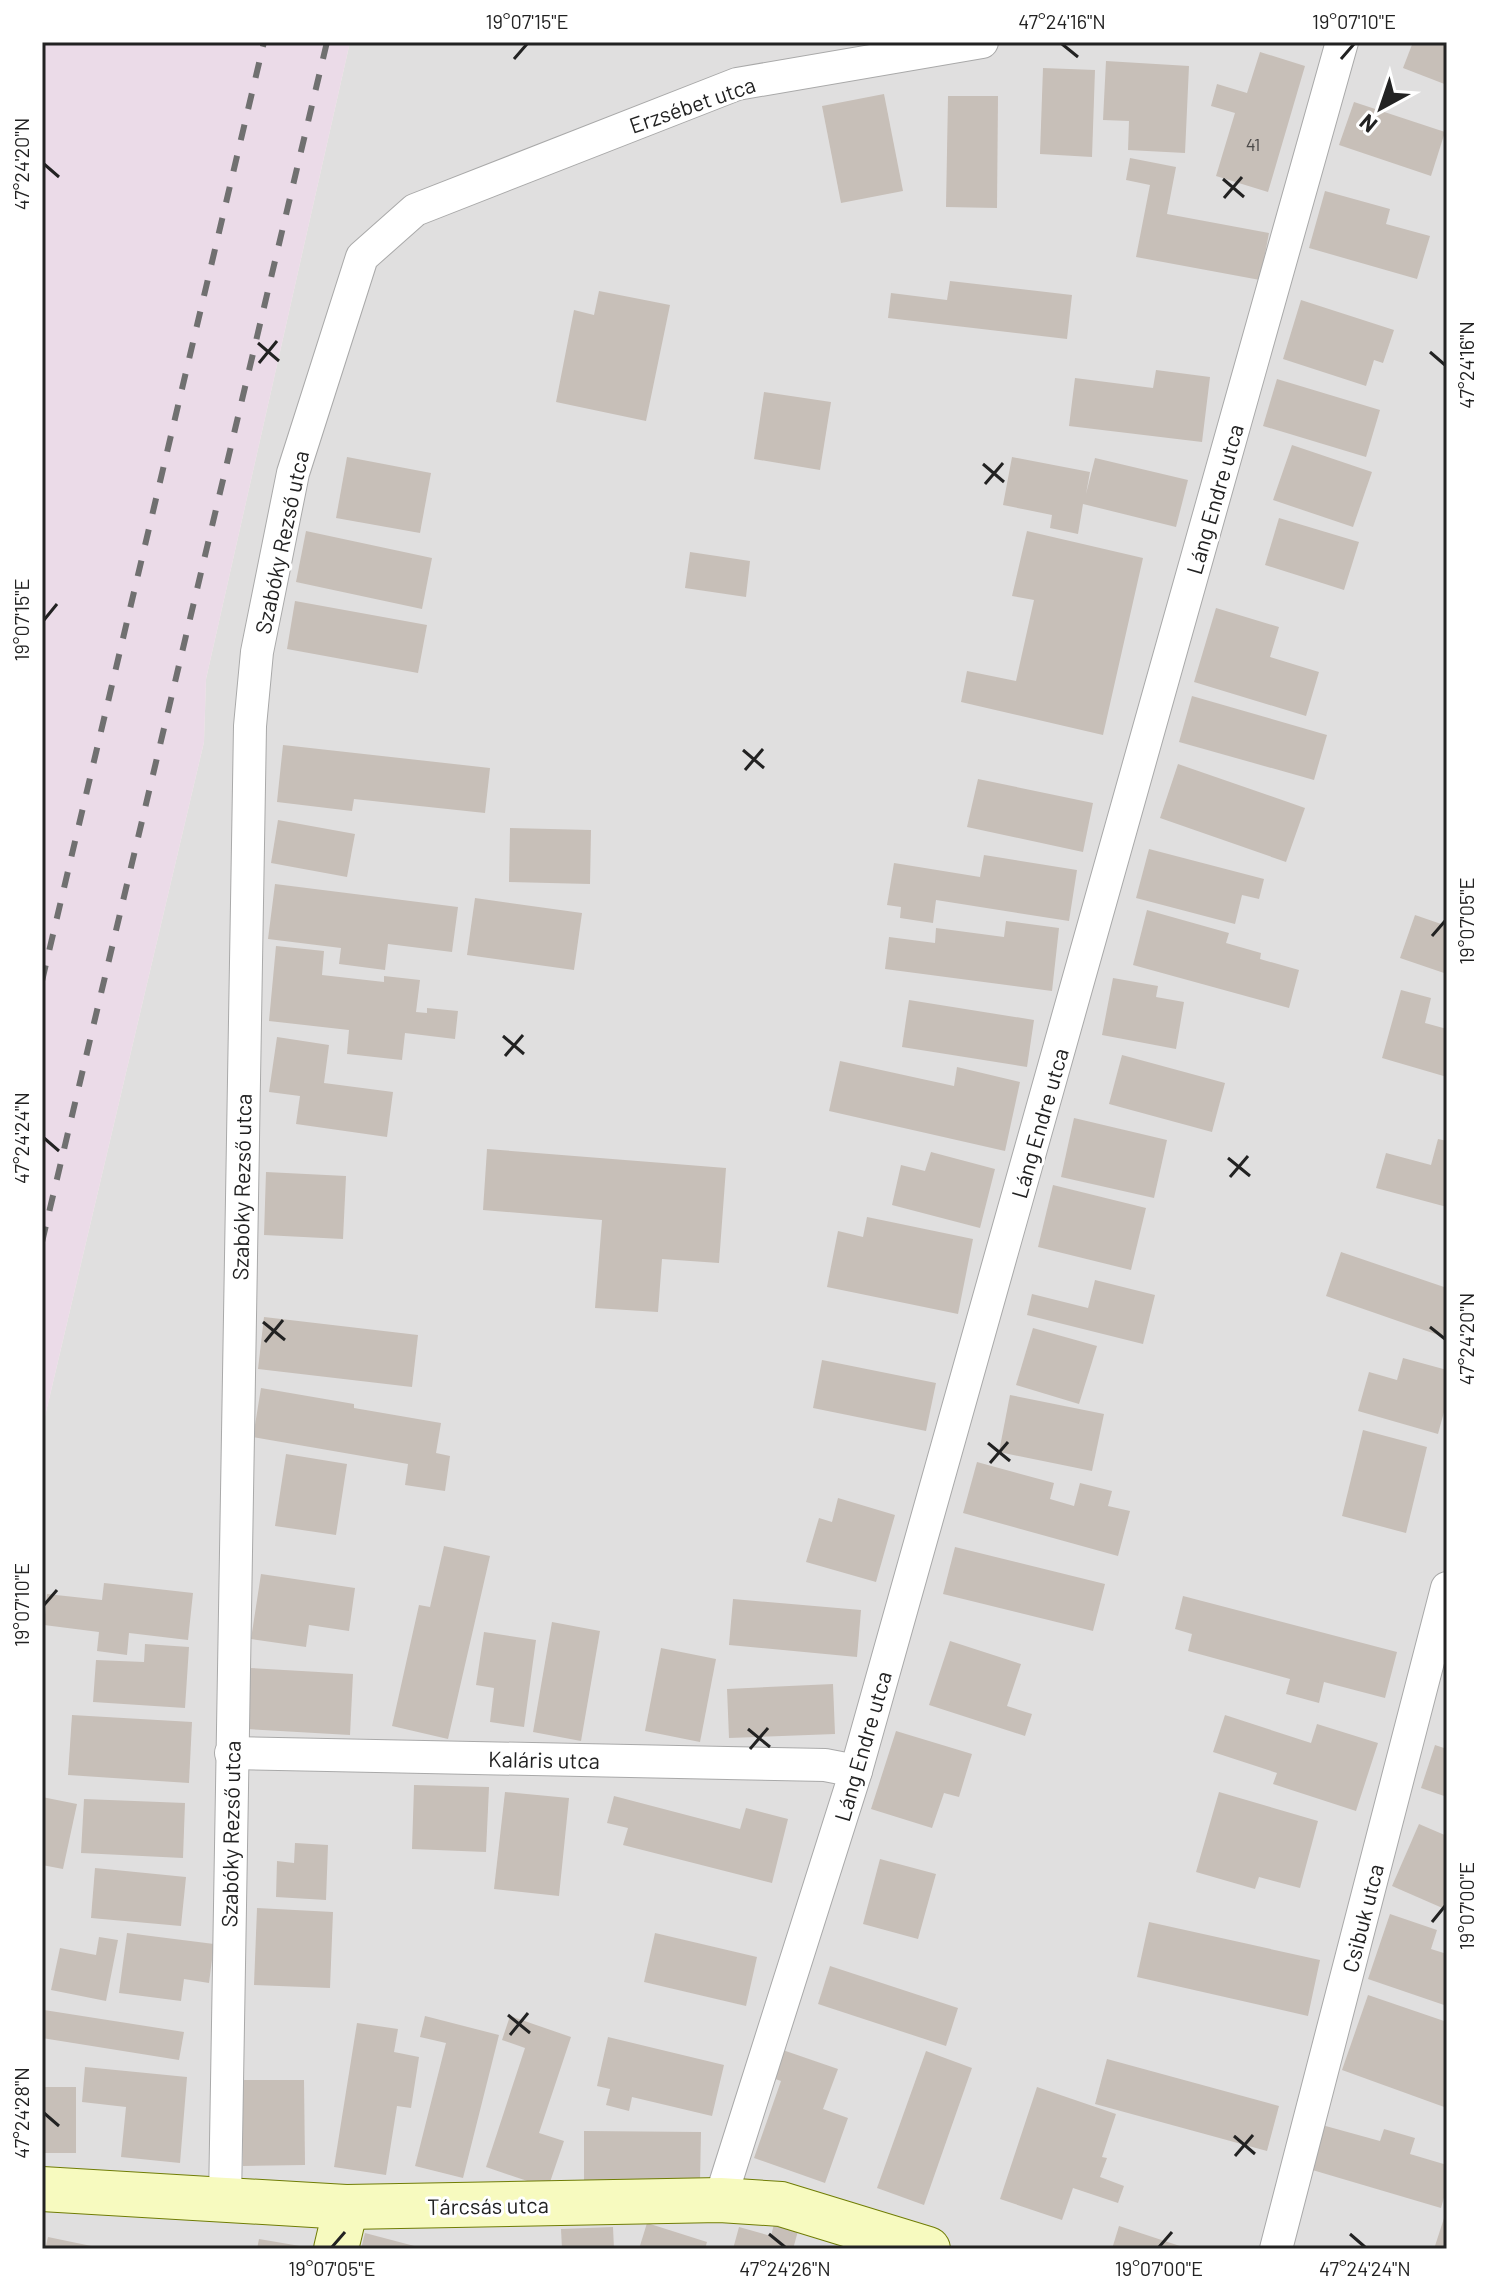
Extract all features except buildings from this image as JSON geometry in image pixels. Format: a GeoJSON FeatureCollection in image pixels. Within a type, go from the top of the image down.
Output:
{"type":"FeatureCollection","features":[{"type":"Feature","properties":{"kind":"main road","name":"Tárcsás utca"},"geometry":{"type":"LineString","coordinates":[[42,2189],[346,2207],[720,2200],[781,2204],[928,2249]]}},
{"type":"Feature","properties":{"kind":"main road"},"geometry":{"type":"LineString","coordinates":[[336,2249],[346,2207]]}},
{"type":"Feature","properties":{"kind":"street","name":"Erzsébet utca"},"geometry":{"type":"LineString","coordinates":[[415,210],[737,84],[982,42]]}},
{"type":"Feature","properties":{"kind":"street","name":"Láng Endre utca"},"geometry":{"type":"LineString","coordinates":[[720,2200],[856,1771],[1342,42]]}},
{"type":"Feature","properties":{"kind":"street","name":"Szabóky Rezső utca"},"geometry":{"type":"LineString","coordinates":[[225,2201],[249,742],[253,692],[257,652],[293,473],[362,257],[415,210]]}},
{"type":"Feature","properties":{"kind":"street","name":"Csibuk utca"},"geometry":{"type":"LineString","coordinates":[[1276,2249],[1447,1588]]}},
{"type":"Feature","properties":{"kind":"street","name":"Kaláris utca"},"geometry":{"type":"LineString","coordinates":[[231,1753],[825,1765],[856,1771]]}},
{"type":"Feature","properties":{"kind":"shaded area"},"geometry":{"type":"Polygon","coordinates":[[[42,42],[350,42],[206,679],[204,742],[42,1429],[42,42]]]}},
{"type":"Feature","properties":{"kind":"shaded area"},"geometry":{"type":"Polygon","coordinates":[[[350,42],[1447,42],[1447,2249],[42,2249],[42,1429],[204,742],[206,679],[350,42]]]}},
{"type":"Feature","properties":{"kind":"railway"},"geometry":{"type":"LineString","coordinates":[[42,981],[264,42]]}},
{"type":"Feature","properties":{"kind":"railway"},"geometry":{"type":"LineString","coordinates":[[42,1242],[327,42]]}}]}
